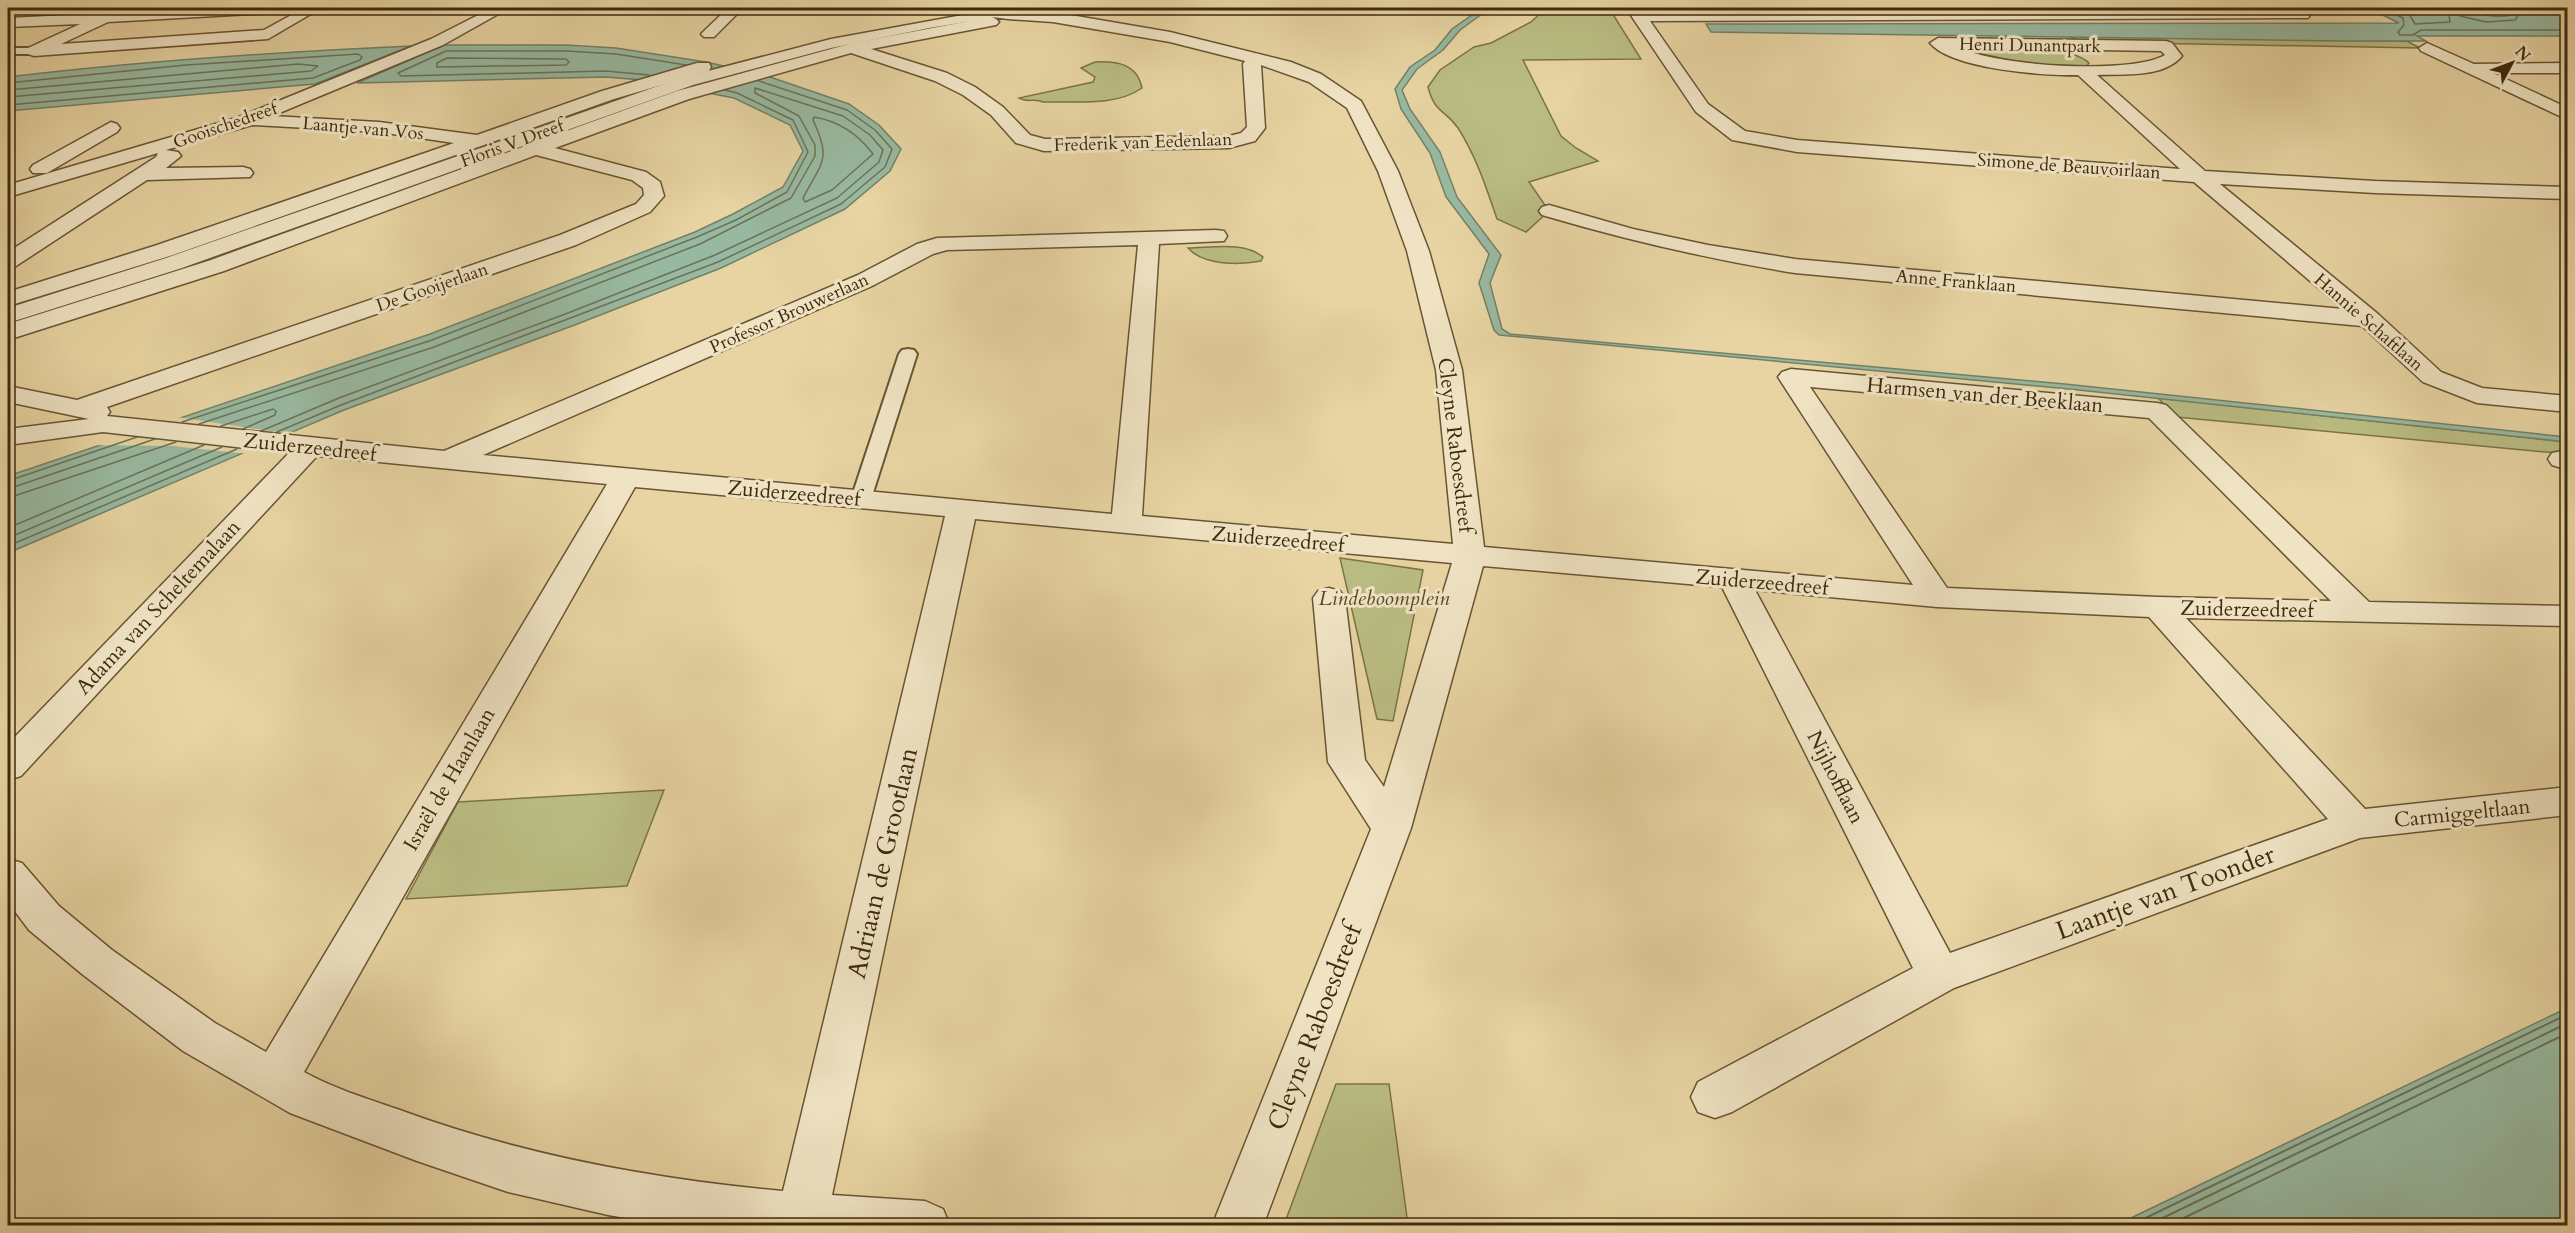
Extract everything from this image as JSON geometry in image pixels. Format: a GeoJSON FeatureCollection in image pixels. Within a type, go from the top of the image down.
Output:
{"type":"FeatureCollection","features":[{"type":"Feature","properties":{"kind":"street"},"geometry":{"type":"LineString","coordinates":[[8,22],[37,8]]}},
{"type":"Feature","properties":{"kind":"street"},"geometry":{"type":"LineString","coordinates":[[8,22],[105,18],[219,9],[288,8]]}},
{"type":"Feature","properties":{"kind":"street"},"geometry":{"type":"LineString","coordinates":[[34,51],[268,34],[315,8]]}},
{"type":"Feature","properties":{"kind":"street","name":"Gooischedreef"},"geometry":{"type":"LineString","coordinates":[[8,189],[244,121],[437,42],[502,8]]}},
{"type":"Feature","properties":{"kind":"street"},"geometry":{"type":"LineString","coordinates":[[709,34],[736,8]]}},
{"type":"Feature","properties":{"kind":"street","name":"Floris V Dreef"},"geometry":{"type":"LineString","coordinates":[[8,299],[165,250],[629,88],[725,61],[859,30],[966,8],[993,13]]}},
{"type":"Feature","properties":{"kind":"street","name":"Floris V Dreef"},"geometry":{"type":"LineString","coordinates":[[8,316],[174,263],[658,91],[749,64],[836,43],[993,13],[1076,8]]}},
{"type":"Feature","properties":{"kind":"street"},"geometry":{"type":"LineString","coordinates":[[1636,12],[2303,15],[2288,8]]}},
{"type":"Feature","properties":{"kind":"street","name":"Floris V Dreef"},"geometry":{"type":"LineString","coordinates":[[8,332],[216,266],[683,95],[853,48],[1026,12]]}},
{"type":"Feature","properties":{"kind":"street","name":"Cleyne Raboesdreef"},"geometry":{"type":"LineString","coordinates":[[1026,12],[1135,30],[1258,59],[1305,74],[1344,96],[1355,105],[1388,171],[1418,251],[1449,370],[1470,556],[1391,828],[1237,1226]]}},
{"type":"Feature","properties":{"kind":"street","name":"Simone de Beauvoirlaan"},"geometry":{"type":"LineString","coordinates":[[1636,12],[1702,108],[1739,136],[1797,146],[2199,176],[2476,192],[2568,193]]}},
{"type":"Feature","properties":{"kind":"street"},"geometry":{"type":"LineString","coordinates":[[2021,15],[2069,41]]}},
{"type":"Feature","properties":{"kind":"street"},"geometry":{"type":"LineString","coordinates":[[34,51],[105,18]]}},
{"type":"Feature","properties":{"kind":"street","name":"Henri Dunantpark"},"geometry":{"type":"LineString","coordinates":[[2069,41],[2166,46],[2174,56],[2159,65],[2132,69],[2084,72],[2048,71],[1992,63],[1962,55],[1938,43],[2069,41]]}},
{"type":"Feature","properties":{"kind":"street","name":"Frederik van Eedenlaan"},"geometry":{"type":"LineString","coordinates":[[836,43],[941,77],[969,91],[997,111],[1023,139],[1044,145],[1229,142],[1248,137],[1256,128],[1251,64],[1258,59]]}},
{"type":"Feature","properties":{"kind":"street"},"geometry":{"type":"LineString","coordinates":[[2427,48],[2568,115]]}},
{"type":"Feature","properties":{"kind":"street"},"geometry":{"type":"LineString","coordinates":[[2468,68],[2568,68]]}},
{"type":"Feature","properties":{"kind":"street","name":"Henri Dunantpark"},"geometry":{"type":"LineString","coordinates":[[2084,72],[2199,176]]}},
{"type":"Feature","properties":{"kind":"street","name":"Laantje van Vos"},"geometry":{"type":"LineString","coordinates":[[244,121],[368,126],[480,140]]}},
{"type":"Feature","properties":{"kind":"street"},"geometry":{"type":"LineString","coordinates":[[8,189],[111,128]]}},
{"type":"Feature","properties":{"kind":"street","name":"De Gooijerlaan"},"geometry":{"type":"LineString","coordinates":[[77,409],[568,240],[643,208],[654,196],[653,186],[639,176],[536,149]]}},
{"type":"Feature","properties":{"kind":"street"},"geometry":{"type":"LineString","coordinates":[[8,261],[171,156],[139,153]]}},
{"type":"Feature","properties":{"kind":"street"},"geometry":{"type":"LineString","coordinates":[[144,174],[243,173]]}},
{"type":"Feature","properties":{"kind":"street","name":"Hannie Schaftlaan"},"geometry":{"type":"LineString","coordinates":[[2199,176],[2369,319],[2432,377],[2477,395],[2568,404]]}},
{"type":"Feature","properties":{"kind":"street","name":"Anne Franklaan"},"geometry":{"type":"LineString","coordinates":[[1549,211],[1629,234],[1708,252],[1795,266],[2369,319]]}},
{"type":"Feature","properties":{"kind":"street","name":"Professor Brouwerlaan"},"geometry":{"type":"LineString","coordinates":[[446,460],[866,280],[925,249],[945,243],[1216,236]]}},
{"type":"Feature","properties":{"kind":"street"},"geometry":{"type":"LineString","coordinates":[[1126,525],[1149,238]]}},
{"type":"Feature","properties":{"kind":"street","name":"Harmsen van der Beeklaan"},"geometry":{"type":"LineString","coordinates":[[1936,597],[1791,377],[2157,411],[2361,612]]}},
{"type":"Feature","properties":{"kind":"street"},"geometry":{"type":"LineString","coordinates":[[8,394],[106,414],[111,426]]}},
{"type":"Feature","properties":{"kind":"street","name":"Zuiderzeedreef"},"geometry":{"type":"LineString","coordinates":[[8,436],[111,426],[1126,525],[1936,597],[2158,607],[2568,616]]}},
{"type":"Feature","properties":{"kind":"street","name":"Adama van Scheltemalaan"},"geometry":{"type":"LineString","coordinates":[[8,767],[296,445]]}},
{"type":"Feature","properties":{"kind":"street","name":"Israël de Haanlaan"},"geometry":{"type":"LineString","coordinates":[[274,1081],[626,477]]}},
{"type":"Feature","properties":{"kind":"street","name":"Adriaan de Grootlaan"},"geometry":{"type":"LineString","coordinates":[[802,1217],[962,509]]}},
{"type":"Feature","properties":{"kind":"street","name":"Nijhofflaan"},"geometry":{"type":"LineString","coordinates":[[1734,580],[1939,975]]}},
{"type":"Feature","properties":{"kind":"street"},"geometry":{"type":"LineString","coordinates":[[1329,598],[1347,762],[1391,828]]}},
{"type":"Feature","properties":{"kind":"street"},"geometry":{"type":"LineString","coordinates":[[2158,607],[2356,824]]}},
{"type":"Feature","properties":{"kind":"street","name":"Carmiggeltlaan"},"geometry":{"type":"LineString","coordinates":[[2356,824],[2568,801]]}},
{"type":"Feature","properties":{"kind":"street","name":"Laantje van Toonder"},"geometry":{"type":"LineString","coordinates":[[1715,1097],[1939,975],[2356,824]]}},
{"type":"Feature","properties":{"kind":"street"},"geometry":{"type":"LineString","coordinates":[[8,874],[44,918],[97,962],[200,1037],[307,1098],[417,1139],[508,1169],[608,1191],[695,1206],[925,1226]]}},
{"type":"Feature","properties":{"kind":"lane"},"geometry":{"type":"LineString","coordinates":[[8,51],[34,51]]}},
{"type":"Feature","properties":{"kind":"lane"},"geometry":{"type":"LineString","coordinates":[[861,499],[908,354]]}},
{"type":"Feature","properties":{"kind":"green space"},"geometry":{"type":"Polygon","coordinates":[[[1546,8],[1609,8],[1641,59],[1523,60],[1561,136],[1598,161],[1529,182],[1549,211],[1526,232],[1497,219],[1470,150],[1458,128],[1437,107],[1428,87],[1440,70],[1474,47],[1491,43],[1531,22],[1546,8]]]}},
{"type":"Feature","properties":{"kind":"green space"},"geometry":{"type":"Polygon","coordinates":[[[2066,36],[2407,41],[2420,48],[2084,42],[2066,36]]]}},
{"type":"Feature","properties":{"kind":"green space"},"geometry":{"type":"Polygon","coordinates":[[[1980,49],[2055,50],[2080,57],[2089,63],[2086,67],[2053,69],[1977,53],[1980,49]]]}},
{"type":"Feature","properties":{"kind":"green space"},"geometry":{"type":"Polygon","coordinates":[[[1095,62],[1119,63],[1131,69],[1136,74],[1142,88],[1107,101],[1043,102],[1019,98],[1093,82],[1095,77],[1081,68],[1095,62]]]}},
{"type":"Feature","properties":{"kind":"green space"},"geometry":{"type":"Polygon","coordinates":[[[1237,247],[1263,257],[1261,261],[1223,263],[1203,258],[1188,248],[1237,247]]]}},
{"type":"Feature","properties":{"kind":"green space"},"geometry":{"type":"Polygon","coordinates":[[[2158,398],[2567,442],[2567,454],[2176,417],[2158,398]]]}},
{"type":"Feature","properties":{"kind":"green space","name":"Lindeboomplein"},"geometry":{"type":"Polygon","coordinates":[[[1340,558],[1423,570],[1393,721],[1377,719],[1340,558]]]}},
{"type":"Feature","properties":{"kind":"green space"},"geometry":{"type":"Polygon","coordinates":[[[664,790],[627,886],[406,899],[458,802],[664,790]]]}},
{"type":"Feature","properties":{"kind":"green space"},"geometry":{"type":"Polygon","coordinates":[[[1336,1084],[1389,1084],[1408,1225],[1284,1225],[1336,1084]]]}},
{"type":"Feature","properties":{"kind":"water"},"geometry":{"type":"Polygon","coordinates":[[[1482,8],[1490,8],[1460,30],[1443,50],[1417,69],[1402,90],[1410,109],[1440,152],[1457,197],[1501,255],[1490,283],[1502,329],[1510,334],[2065,384],[2567,437],[2567,442],[2069,389],[1499,335],[1494,330],[1479,283],[1489,254],[1446,197],[1430,153],[1401,109],[1395,89],[1410,67],[1435,50],[1452,29],[1482,8]]]}},
{"type":"Feature","properties":{"kind":"water"},"geometry":{"type":"Polygon","coordinates":[[[2368,8],[2449,8],[2489,16],[2506,16],[2514,14],[2501,8],[2567,8],[2567,36],[2417,36],[2426,41],[2341,41],[1711,32],[1706,24],[2399,23],[2368,8]]]}},
{"type":"Feature","properties":{"kind":"water"},"geometry":{"type":"Polygon","coordinates":[[[444,45],[566,45],[616,48],[706,62],[767,76],[849,104],[879,125],[901,149],[890,171],[845,209],[721,268],[344,410],[8,553],[8,476],[430,334],[695,232],[783,187],[803,151],[790,125],[734,98],[642,80],[606,77],[357,83],[444,45]]]}},
{"type":"Feature","properties":{"kind":"water"},"geometry":{"type":"Polygon","coordinates":[[[411,46],[315,84],[8,111],[8,77],[209,58],[411,46]]]}},
{"type":"Feature","properties":{"kind":"water"},"geometry":{"type":"Polygon","coordinates":[[[2567,1008],[2567,1225],[2116,1225],[2131,1218],[2567,1008]]]}},
{"type":"Feature","properties":{"kind":"pier"},"geometry":{"type":"Polygon","coordinates":[[[171,416],[270,431],[300,432],[249,454],[172,446],[86,445],[171,416]]]}}]}
